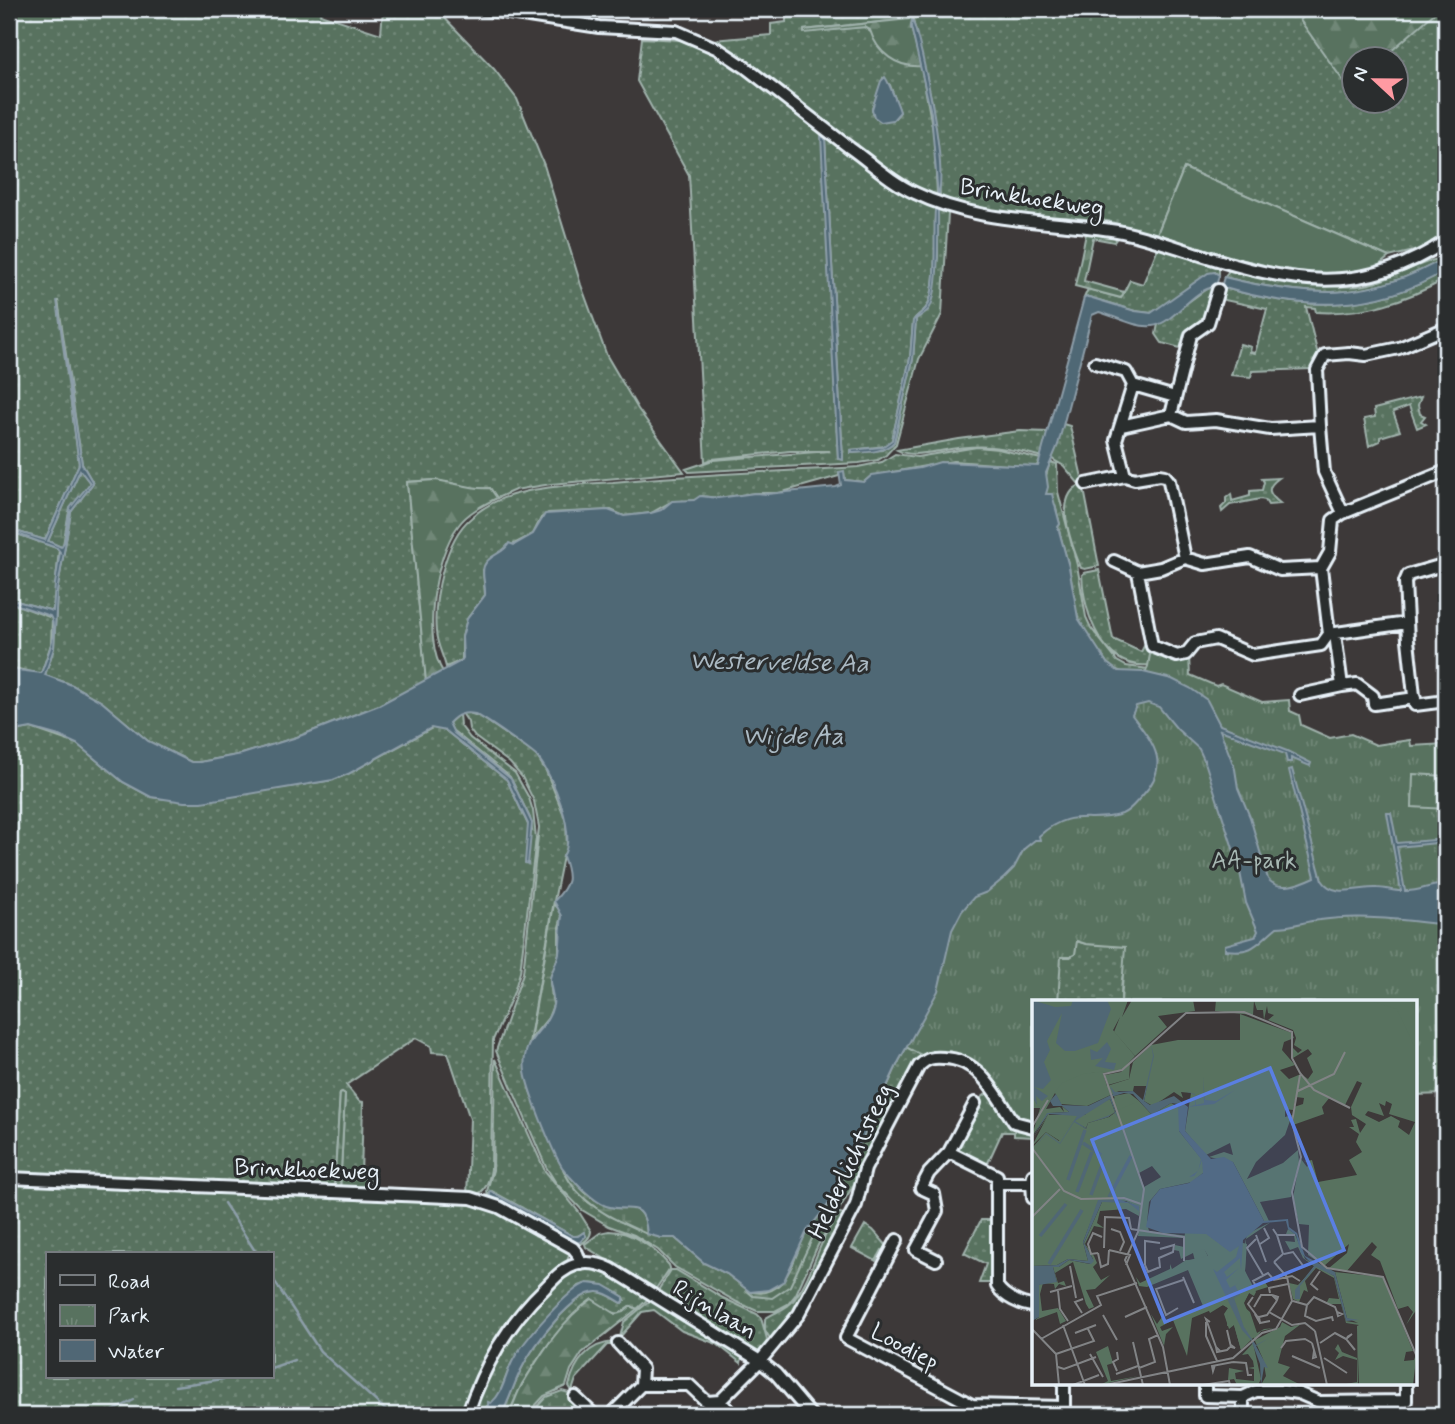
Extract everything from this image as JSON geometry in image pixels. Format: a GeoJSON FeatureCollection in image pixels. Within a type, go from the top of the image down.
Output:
{"type":"FeatureCollection","features":[{"type":"Feature","properties":{"kind":"street","name":"Brinkhoekweg"},"geometry":{"type":"LineString","coordinates":[[484,9],[599,27],[676,31],[697,38],[745,67],[905,188],[979,215],[1130,233],[1274,275],[1321,281],[1375,275],[1404,265],[1446,241]]}},
{"type":"Feature","properties":{"kind":"street"},"geometry":{"type":"LineString","coordinates":[[1171,415],[1191,335],[1208,323],[1217,290]]}},
{"type":"Feature","properties":{"kind":"street"},"geometry":{"type":"LineString","coordinates":[[1343,513],[1324,472],[1317,370],[1325,355],[1349,352],[1366,355],[1399,348],[1446,328]]}},
{"type":"Feature","properties":{"kind":"street"},"geometry":{"type":"LineString","coordinates":[[1095,363],[1126,372],[1133,385],[1116,440],[1125,476]]}},
{"type":"Feature","properties":{"kind":"street"},"geometry":{"type":"LineString","coordinates":[[1133,385],[1175,397]]}},
{"type":"Feature","properties":{"kind":"street"},"geometry":{"type":"LineString","coordinates":[[1121,426],[1171,415],[1185,422],[1216,420],[1270,429],[1320,426]]}},
{"type":"Feature","properties":{"kind":"street"},"geometry":{"type":"LineString","coordinates":[[1342,686],[1321,568],[1330,552],[1333,520],[1343,513],[1446,471]]}},
{"type":"Feature","properties":{"kind":"street"},"geometry":{"type":"LineString","coordinates":[[1086,484],[1125,476],[1135,479],[1166,476],[1185,558]]}},
{"type":"Feature","properties":{"kind":"street"},"geometry":{"type":"LineString","coordinates":[[1114,561],[1138,572],[1161,568],[1185,558],[1205,564],[1250,557],[1280,570],[1321,568]]}},
{"type":"Feature","properties":{"kind":"street"},"geometry":{"type":"LineString","coordinates":[[1446,564],[1408,575],[1405,582],[1415,705],[1446,701]]}},
{"type":"Feature","properties":{"kind":"street"},"geometry":{"type":"LineString","coordinates":[[1138,572],[1152,646],[1177,656],[1186,654],[1195,643],[1216,639],[1252,655],[1321,645],[1332,634],[1407,623]]}},
{"type":"Feature","properties":{"kind":"street"},"geometry":{"type":"LineString","coordinates":[[1300,695],[1357,684],[1373,696],[1374,704],[1415,698]]}},
{"type":"Feature","properties":{"kind":"street","name":"Helderlichtsteeg"},"geometry":{"type":"LineString","coordinates":[[761,1361],[799,1314],[856,1205],[867,1164],[923,1062],[942,1057],[965,1061],[991,1087],[1014,1122],[1032,1127]]}},
{"type":"Feature","properties":{"kind":"street"},"geometry":{"type":"LineString","coordinates":[[936,1260],[916,1250],[937,1211],[934,1194],[921,1188],[929,1173],[950,1152],[975,1103]]}},
{"type":"Feature","properties":{"kind":"street"},"geometry":{"type":"LineString","coordinates":[[950,1152],[997,1176],[997,1286],[1002,1293],[1032,1306]]}},
{"type":"Feature","properties":{"kind":"street","name":"Brinkhoekweg"},"geometry":{"type":"LineString","coordinates":[[9,1178],[464,1197],[499,1207],[573,1248],[581,1264]]}},
{"type":"Feature","properties":{"kind":"street"},"geometry":{"type":"LineString","coordinates":[[997,1183],[1032,1179]]}},
{"type":"Feature","properties":{"kind":"street","name":"Loodiep"},"geometry":{"type":"LineString","coordinates":[[897,1240],[846,1338],[972,1405],[1011,1411]]}},
{"type":"Feature","properties":{"kind":"street"},"geometry":{"type":"LineString","coordinates":[[467,1415],[487,1364],[513,1322],[557,1276],[568,1268],[581,1264]]}},
{"type":"Feature","properties":{"kind":"street","name":"Rijnlaan"},"geometry":{"type":"LineString","coordinates":[[581,1264],[611,1269],[761,1361],[776,1374],[811,1415]]}},
{"type":"Feature","properties":{"kind":"street"},"geometry":{"type":"LineString","coordinates":[[611,1415],[641,1385],[642,1369],[618,1343]]}},
{"type":"Feature","properties":{"kind":"street"},"geometry":{"type":"LineString","coordinates":[[641,1385],[689,1385],[707,1402],[720,1401],[761,1361]]}},
{"type":"Feature","properties":{"kind":"street"},"geometry":{"type":"LineString","coordinates":[[1011,1411],[1063,1407],[1063,1386]]}},
{"type":"Feature","properties":{"kind":"street"},"geometry":{"type":"LineString","coordinates":[[1205,1386],[1205,1396],[1243,1397],[1256,1391],[1298,1389],[1319,1402],[1406,1401]]}},
{"type":"Feature","properties":{"kind":"street"},"geometry":{"type":"LineString","coordinates":[[1406,1386],[1406,1415]]}},
{"type":"Feature","properties":{"kind":"street"},"geometry":{"type":"LineString","coordinates":[[575,1397],[594,1415]]}},
{"type":"Feature","properties":{"kind":"street"},"geometry":{"type":"LineString","coordinates":[[1243,1397],[1243,1415]]}},
{"type":"Feature","properties":{"kind":"street"},"geometry":{"type":"LineString","coordinates":[[720,1401],[733,1415]]}},
{"type":"Feature","properties":{"kind":"green space"},"geometry":{"type":"Polygon","coordinates":[[[9,9],[322,9],[320,14],[381,34],[383,9],[436,9],[494,69],[517,99],[544,165],[581,285],[607,356],[638,409],[684,472],[551,484],[515,490],[497,498],[490,488],[477,489],[435,480],[407,482],[426,681],[379,705],[297,737],[242,754],[191,762],[148,741],[102,702],[72,685],[45,675],[54,648],[57,592],[71,512],[93,483],[82,464],[58,300],[79,464],[45,540],[9,529],[9,9]]]}},
{"type":"Feature","properties":{"kind":"green space"},"geometry":{"type":"Polygon","coordinates":[[[786,9],[911,9],[910,19],[804,32],[864,27],[914,66],[921,66],[934,137],[937,194],[940,195],[932,102],[913,20],[914,9],[1313,9],[1300,20],[1340,76],[1340,116],[1410,116],[1410,46],[1396,46],[1437,9],[1446,9],[1446,234],[1418,250],[1389,257],[1184,168],[1157,234],[1107,221],[1023,217],[961,206],[905,185],[712,40],[771,35],[771,24],[786,22],[786,9]],[[883,78],[872,109],[874,117],[881,122],[895,118],[900,112],[890,85],[883,78]]]}},
{"type":"Feature","properties":{"kind":"green space"},"geometry":{"type":"Polygon","coordinates":[[[911,9],[914,9],[911,27],[921,66],[896,62],[883,52],[870,30],[865,27],[804,33],[804,30],[909,19],[911,9]]]}},
{"type":"Feature","properties":{"kind":"green space"},"geometry":{"type":"Polygon","coordinates":[[[1313,9],[1438,10],[1397,46],[1340,46],[1340,76],[1300,20],[1313,9]]]}},
{"type":"Feature","properties":{"kind":"green space"},"geometry":{"type":"Polygon","coordinates":[[[642,38],[681,40],[715,53],[903,193],[936,209],[931,295],[927,307],[913,321],[910,358],[892,440],[886,446],[851,450],[851,453],[882,450],[894,442],[913,359],[916,319],[929,309],[938,257],[938,210],[948,213],[942,314],[919,359],[896,444],[886,455],[878,460],[859,463],[689,472],[686,469],[713,460],[830,451],[790,451],[712,459],[705,462],[689,175],[637,81],[642,38]],[[825,138],[838,459],[843,459],[825,138]]]}},
{"type":"Feature","properties":{"kind":"green space"},"geometry":{"type":"Polygon","coordinates":[[[1184,168],[1389,257],[1373,270],[1321,274],[1276,268],[1157,234],[1184,168]]]}},
{"type":"Feature","properties":{"kind":"green space"},"geometry":{"type":"Polygon","coordinates":[[[1087,229],[1120,234],[1114,242],[1093,238],[1084,281],[1124,292],[1121,298],[1075,286],[1087,229]]]}},
{"type":"Feature","properties":{"kind":"green space"},"geometry":{"type":"Polygon","coordinates":[[[1159,245],[1219,264],[1219,275],[1215,272],[1151,313],[1084,298],[1088,289],[1121,298],[1130,280],[1143,284],[1159,245]]]}},
{"type":"Feature","properties":{"kind":"green space"},"geometry":{"type":"Polygon","coordinates":[[[1446,257],[1391,282],[1338,292],[1283,289],[1224,277],[1228,272],[1227,266],[1315,284],[1365,285],[1446,257]]]}},
{"type":"Feature","properties":{"kind":"green space"},"geometry":{"type":"Polygon","coordinates":[[[1446,270],[1446,279],[1383,305],[1333,312],[1316,312],[1315,308],[1306,307],[1318,355],[1311,369],[1252,371],[1251,377],[1231,375],[1240,344],[1251,347],[1250,352],[1255,353],[1267,309],[1220,299],[1221,287],[1279,300],[1336,304],[1392,294],[1446,270]]]}},
{"type":"Feature","properties":{"kind":"green space"},"geometry":{"type":"Polygon","coordinates":[[[1209,287],[1216,287],[1207,321],[1184,349],[1162,343],[1156,334],[1158,324],[1209,287]]]}},
{"type":"Feature","properties":{"kind":"green space"},"geometry":{"type":"Polygon","coordinates":[[[1421,397],[1418,405],[1420,414],[1425,416],[1421,421],[1426,424],[1417,428],[1409,406],[1393,412],[1400,431],[1380,437],[1380,441],[1369,446],[1364,419],[1375,417],[1374,409],[1421,397]]]}},
{"type":"Feature","properties":{"kind":"green space"},"geometry":{"type":"Polygon","coordinates":[[[1063,424],[1070,426],[1083,482],[1078,483],[1064,466],[1052,459],[1063,424]]]}},
{"type":"Feature","properties":{"kind":"green space"},"geometry":{"type":"Polygon","coordinates":[[[1020,431],[1048,432],[1042,457],[991,447],[967,447],[918,454],[897,450],[959,439],[1020,431]]]}},
{"type":"Feature","properties":{"kind":"green space"},"geometry":{"type":"Polygon","coordinates":[[[977,447],[1041,459],[1036,467],[953,461],[871,476],[864,482],[845,480],[844,472],[839,472],[839,476],[779,493],[718,498],[702,496],[696,500],[669,503],[651,513],[624,516],[611,510],[548,513],[541,518],[533,534],[508,547],[483,570],[485,595],[467,619],[462,637],[462,660],[446,667],[436,632],[437,603],[443,570],[454,540],[462,528],[490,504],[549,487],[858,467],[882,462],[895,454],[917,457],[977,447]]]}},
{"type":"Feature","properties":{"kind":"green space"},"geometry":{"type":"Polygon","coordinates":[[[1050,462],[1057,464],[1058,492],[1077,565],[1086,617],[1091,628],[1117,661],[1126,666],[1149,669],[1144,676],[1142,672],[1125,673],[1114,669],[1080,623],[1055,505],[1045,493],[1045,479],[1050,462]]]}},
{"type":"Feature","properties":{"kind":"green space"},"geometry":{"type":"Polygon","coordinates":[[[80,470],[90,483],[69,512],[61,547],[48,541],[80,470]]]}},
{"type":"Feature","properties":{"kind":"green space"},"geometry":{"type":"Polygon","coordinates":[[[1279,478],[1270,491],[1281,504],[1268,505],[1265,500],[1260,499],[1230,505],[1222,512],[1226,498],[1231,494],[1232,501],[1250,496],[1250,491],[1262,490],[1262,479],[1279,478]]]}},
{"type":"Feature","properties":{"kind":"green space"},"geometry":{"type":"Polygon","coordinates":[[[435,480],[490,488],[497,498],[462,521],[443,558],[437,577],[432,619],[433,639],[443,672],[426,681],[407,482],[435,480]]]}},
{"type":"Feature","properties":{"kind":"green space"},"geometry":{"type":"Polygon","coordinates":[[[1083,484],[1099,566],[1085,569],[1081,568],[1073,547],[1066,509],[1073,490],[1083,484]]]}},
{"type":"Feature","properties":{"kind":"green space"},"geometry":{"type":"Polygon","coordinates":[[[9,531],[59,549],[53,611],[9,599],[9,531]]]}},
{"type":"Feature","properties":{"kind":"green space"},"geometry":{"type":"Polygon","coordinates":[[[1099,570],[1113,639],[1141,652],[1144,646],[1151,649],[1149,665],[1133,664],[1119,658],[1099,636],[1087,606],[1082,575],[1099,570]]]}},
{"type":"Feature","properties":{"kind":"green space"},"geometry":{"type":"Polygon","coordinates":[[[9,602],[52,618],[51,644],[41,674],[9,667],[9,602]]]}},
{"type":"Feature","properties":{"kind":"green space","name":"AA-park"},"geometry":{"type":"Polygon","coordinates":[[[1151,649],[1189,657],[1190,675],[1216,686],[1221,684],[1262,702],[1289,700],[1290,711],[1299,715],[1301,725],[1330,738],[1351,734],[1376,745],[1410,740],[1411,746],[1446,744],[1446,1094],[1416,1095],[1416,1000],[1121,1000],[1125,947],[1077,941],[1075,954],[1061,957],[1058,1000],[1032,1000],[1032,1124],[1019,1121],[968,1059],[961,1056],[925,1057],[896,1042],[949,912],[1131,716],[1151,649]]]}},
{"type":"Feature","properties":{"kind":"green space"},"geometry":{"type":"Polygon","coordinates":[[[1148,703],[1162,710],[1199,750],[1239,867],[1251,916],[1233,932],[1219,934],[1197,931],[1157,917],[1151,912],[1146,901],[1084,916],[982,923],[978,954],[1070,957],[1075,954],[1076,941],[1086,944],[1136,946],[1132,940],[1142,941],[1150,933],[1162,936],[1178,946],[1225,943],[1225,950],[1235,951],[1255,946],[1277,927],[1336,918],[1383,918],[1446,925],[1446,978],[1420,984],[1404,983],[1309,957],[1292,964],[1276,985],[1254,990],[1239,1000],[1229,1000],[1233,985],[1222,974],[1213,971],[1210,974],[1218,975],[1229,984],[1225,1000],[1217,1000],[1220,990],[1203,984],[1198,997],[1189,994],[1185,1000],[1138,1000],[1151,963],[1148,955],[1139,953],[1125,968],[1121,1000],[1032,1000],[1032,1109],[970,1053],[933,1036],[971,956],[964,951],[961,954],[962,963],[956,986],[925,1045],[925,1057],[915,1067],[860,1174],[818,1245],[796,1294],[788,1304],[775,1311],[757,1311],[675,1267],[658,1250],[634,1235],[609,1226],[582,1210],[556,1183],[546,1167],[496,1051],[523,973],[539,827],[534,801],[522,777],[510,763],[475,737],[462,713],[481,717],[536,755],[546,771],[566,820],[567,849],[563,856],[554,901],[525,1066],[530,1091],[558,1159],[567,1176],[588,1202],[609,1216],[653,1236],[675,1238],[704,1263],[727,1274],[750,1292],[778,1286],[789,1274],[812,1222],[836,1195],[849,1160],[861,1142],[899,1061],[938,991],[952,931],[962,911],[974,897],[987,892],[1004,878],[1014,868],[1024,849],[1035,840],[1040,840],[1039,836],[1050,827],[1070,819],[1123,814],[1150,786],[1158,765],[1157,755],[1132,715],[1136,706],[1148,703]]]}},
{"type":"Feature","properties":{"kind":"green space"},"geometry":{"type":"Polygon","coordinates":[[[459,714],[460,725],[470,738],[515,773],[529,798],[536,838],[520,972],[493,1040],[491,1169],[482,1192],[467,1196],[470,1119],[448,1053],[432,1052],[431,1046],[416,1038],[346,1085],[359,1101],[363,1102],[361,1177],[371,1179],[368,1189],[340,1190],[345,1094],[342,1092],[334,1189],[9,1175],[9,921],[15,889],[9,873],[9,732],[31,728],[77,744],[123,782],[151,797],[165,799],[243,794],[333,780],[434,727],[446,731],[507,780],[532,830],[530,818],[510,777],[452,730],[449,723],[459,714]]]}},
{"type":"Feature","properties":{"kind":"green space"},"geometry":{"type":"Polygon","coordinates":[[[1413,774],[1446,776],[1446,809],[1412,807],[1413,774]]]}},
{"type":"Feature","properties":{"kind":"green space"},"geometry":{"type":"Polygon","coordinates":[[[554,904],[562,916],[559,927],[559,953],[550,982],[553,1005],[548,1018],[530,1040],[554,904]]]}},
{"type":"Feature","properties":{"kind":"green space"},"geometry":{"type":"Polygon","coordinates":[[[495,1059],[545,1171],[579,1212],[591,1231],[590,1236],[576,1247],[488,1198],[487,1191],[493,1170],[495,1059]],[[492,1191],[488,1194],[573,1243],[586,1236],[584,1232],[573,1236],[492,1191]]]}},
{"type":"Feature","properties":{"kind":"green space"},"geometry":{"type":"Polygon","coordinates":[[[342,1092],[345,1094],[340,1190],[334,1189],[342,1092]]]}},
{"type":"Feature","properties":{"kind":"green space"},"geometry":{"type":"Polygon","coordinates":[[[989,1092],[1032,1128],[1032,1137],[1002,1132],[986,1167],[956,1148],[981,1098],[989,1092]]]}},
{"type":"Feature","properties":{"kind":"green space"},"geometry":{"type":"Polygon","coordinates":[[[563,1169],[595,1200],[638,1210],[645,1222],[647,1234],[609,1216],[587,1201],[563,1169]]]}},
{"type":"Feature","properties":{"kind":"green space"},"geometry":{"type":"Polygon","coordinates":[[[9,1182],[460,1201],[495,1209],[570,1251],[567,1262],[526,1302],[464,1415],[9,1415],[9,1182]]]}},
{"type":"Feature","properties":{"kind":"green space"},"geometry":{"type":"Polygon","coordinates":[[[826,1209],[790,1286],[772,1298],[753,1296],[746,1290],[760,1293],[780,1284],[793,1264],[809,1227],[826,1209]]]}},
{"type":"Feature","properties":{"kind":"green space"},"geometry":{"type":"Polygon","coordinates":[[[840,1213],[847,1215],[794,1317],[772,1342],[765,1330],[765,1319],[793,1301],[806,1280],[826,1234],[840,1213]]]}},
{"type":"Feature","properties":{"kind":"green space"},"geometry":{"type":"Polygon","coordinates":[[[981,1220],[993,1220],[993,1283],[979,1283],[986,1264],[964,1253],[981,1220]]]}},
{"type":"Feature","properties":{"kind":"green space"},"geometry":{"type":"Polygon","coordinates":[[[865,1225],[888,1247],[888,1253],[882,1250],[876,1261],[852,1248],[865,1225]]]}},
{"type":"Feature","properties":{"kind":"green space"},"geometry":{"type":"Polygon","coordinates":[[[609,1231],[626,1234],[642,1242],[669,1265],[670,1268],[655,1290],[586,1247],[585,1244],[600,1233],[609,1231]]]}},
{"type":"Feature","properties":{"kind":"green space"},"geometry":{"type":"Polygon","coordinates":[[[593,1269],[612,1275],[648,1299],[637,1309],[631,1306],[619,1314],[612,1312],[564,1326],[544,1350],[522,1384],[508,1415],[501,1415],[528,1357],[566,1310],[577,1300],[597,1292],[607,1294],[622,1303],[625,1300],[603,1286],[579,1286],[536,1329],[521,1349],[511,1364],[498,1397],[479,1415],[469,1415],[497,1352],[547,1289],[571,1272],[593,1269]]]}},
{"type":"Feature","properties":{"kind":"green space"},"geometry":{"type":"Polygon","coordinates":[[[671,1270],[676,1270],[723,1298],[757,1314],[761,1318],[769,1346],[761,1353],[754,1352],[657,1292],[671,1270]]]}},
{"type":"Feature","properties":{"kind":"green space"},"geometry":{"type":"Polygon","coordinates":[[[592,1299],[616,1314],[631,1306],[637,1309],[582,1353],[571,1370],[566,1386],[544,1396],[534,1407],[534,1415],[508,1415],[520,1389],[553,1338],[571,1316],[592,1299]]]}},
{"type":"Feature","properties":{"kind":"green space"},"geometry":{"type":"Polygon","coordinates":[[[651,1300],[742,1358],[741,1363],[717,1344],[682,1331],[654,1310],[642,1312],[620,1337],[624,1322],[651,1300]]]}},
{"type":"Feature","properties":{"kind":"green space"},"geometry":{"type":"Polygon","coordinates":[[[615,1342],[615,1345],[607,1345],[576,1379],[572,1391],[569,1386],[571,1377],[584,1355],[598,1346],[615,1342]]]}},
{"type":"Feature","properties":{"kind":"green space"},"geometry":{"type":"Polygon","coordinates":[[[562,1391],[569,1393],[578,1403],[566,1415],[536,1415],[536,1408],[546,1397],[562,1391]]]}},
{"type":"Feature","properties":{"kind":"water"},"geometry":{"type":"Polygon","coordinates":[[[912,19],[928,81],[937,136],[940,161],[938,196],[931,113],[911,27],[912,19]]]}},
{"type":"Feature","properties":{"kind":"water"},"geometry":{"type":"Polygon","coordinates":[[[885,77],[900,112],[893,120],[881,122],[874,117],[872,109],[881,81],[885,77]]]}},
{"type":"Feature","properties":{"kind":"water"},"geometry":{"type":"Polygon","coordinates":[[[821,136],[825,138],[843,460],[838,459],[821,136]]]}},
{"type":"Feature","properties":{"kind":"water"},"geometry":{"type":"Polygon","coordinates":[[[938,209],[938,260],[933,301],[929,309],[916,319],[913,359],[894,442],[880,450],[851,453],[851,450],[882,447],[892,440],[910,358],[913,321],[927,307],[931,296],[935,210],[938,209]]]}},
{"type":"Feature","properties":{"kind":"water"},"geometry":{"type":"Polygon","coordinates":[[[1446,257],[1446,270],[1419,284],[1364,301],[1308,303],[1250,295],[1221,287],[1224,277],[1311,292],[1365,289],[1418,272],[1446,257]]]}},
{"type":"Feature","properties":{"kind":"water","name":"Wijde Aa"},"geometry":{"type":"Polygon","coordinates":[[[1208,273],[1219,275],[1216,287],[1199,293],[1160,324],[1132,324],[1099,312],[1092,315],[1058,445],[1046,473],[1046,494],[1052,494],[1060,524],[1058,527],[1069,567],[1078,618],[1107,663],[1118,671],[1143,672],[1172,679],[1207,700],[1220,725],[1311,763],[1310,766],[1291,758],[1291,762],[1287,762],[1285,754],[1220,730],[1235,769],[1238,788],[1250,817],[1268,879],[1278,885],[1291,886],[1315,877],[1289,770],[1292,769],[1322,880],[1333,889],[1347,891],[1377,888],[1401,891],[1387,813],[1391,813],[1397,843],[1446,839],[1446,842],[1397,847],[1405,891],[1446,885],[1446,925],[1336,918],[1277,927],[1249,949],[1225,950],[1225,945],[1255,937],[1258,931],[1246,903],[1239,867],[1205,762],[1199,749],[1177,729],[1159,707],[1148,703],[1136,706],[1132,715],[1152,744],[1158,764],[1151,784],[1133,806],[1122,814],[1071,819],[1051,827],[1039,836],[1040,840],[1035,840],[1024,849],[1014,868],[1004,878],[987,892],[974,897],[962,911],[952,930],[938,991],[899,1061],[861,1142],[849,1160],[836,1195],[807,1231],[784,1281],[768,1290],[750,1292],[727,1274],[704,1263],[675,1238],[647,1234],[643,1215],[639,1211],[599,1203],[566,1172],[552,1148],[531,1093],[525,1072],[525,1060],[530,1042],[550,1014],[553,1005],[550,978],[559,953],[562,916],[554,901],[568,881],[563,856],[567,846],[567,834],[561,806],[550,778],[538,758],[527,749],[475,714],[461,714],[449,723],[454,733],[511,779],[532,823],[528,864],[525,863],[528,824],[507,780],[446,731],[431,728],[333,780],[202,802],[151,797],[123,782],[77,744],[59,736],[31,728],[9,732],[9,669],[41,673],[53,629],[50,616],[9,602],[9,599],[53,611],[60,552],[57,548],[9,529],[45,540],[79,464],[57,300],[82,464],[93,483],[71,512],[57,592],[54,648],[45,675],[72,685],[102,702],[148,741],[191,762],[200,762],[242,754],[297,737],[379,705],[461,661],[462,637],[467,619],[485,595],[483,573],[486,562],[504,550],[509,543],[514,545],[533,534],[545,514],[608,510],[624,516],[651,513],[661,510],[672,501],[694,500],[700,496],[718,498],[836,487],[841,485],[839,472],[844,471],[845,480],[864,482],[872,475],[920,468],[940,462],[1038,466],[1084,298],[1151,313],[1208,273]],[[80,470],[48,541],[61,547],[70,508],[90,483],[80,470]]]}},
{"type":"Feature","properties":{"kind":"water"},"geometry":{"type":"Polygon","coordinates":[[[490,1191],[573,1236],[584,1232],[586,1236],[580,1242],[573,1243],[490,1196],[490,1191]]]}},
{"type":"Feature","properties":{"kind":"water"},"geometry":{"type":"Polygon","coordinates":[[[587,1283],[604,1285],[624,1297],[624,1301],[622,1303],[598,1292],[588,1294],[566,1309],[528,1357],[501,1415],[479,1415],[488,1402],[491,1403],[499,1394],[513,1360],[526,1341],[558,1305],[587,1283]]]}},
{"type":"Feature","properties":{"kind":"waterway"},"geometry":{"type":"LineString","coordinates":[[224,1203],[256,1252]]}},
{"type":"Feature","properties":{"kind":"waterway"},"geometry":{"type":"LineString","coordinates":[[273,1279],[320,1351],[391,1415]]}},
{"type":"Feature","properties":{"kind":"waterway"},"geometry":{"type":"LineString","coordinates":[[273,1367],[294,1360]]}},
{"type":"Feature","properties":{"kind":"waterway"},"geometry":{"type":"LineString","coordinates":[[175,1386],[230,1378]]}},
{"type":"Feature","properties":{"kind":"waterway"},"geometry":{"type":"LineString","coordinates":[[105,1415],[134,1400]]}},
{"type":"Feature","properties":{"kind":"waterway"},"geometry":{"type":"LineString","coordinates":[[187,1409],[194,1415]]}},
{"type":"Feature","properties":{"kind":"water label","name":"Westerveldse Aa"},"geometry":{"type":"Point","coordinates":[779,661]}}]}
